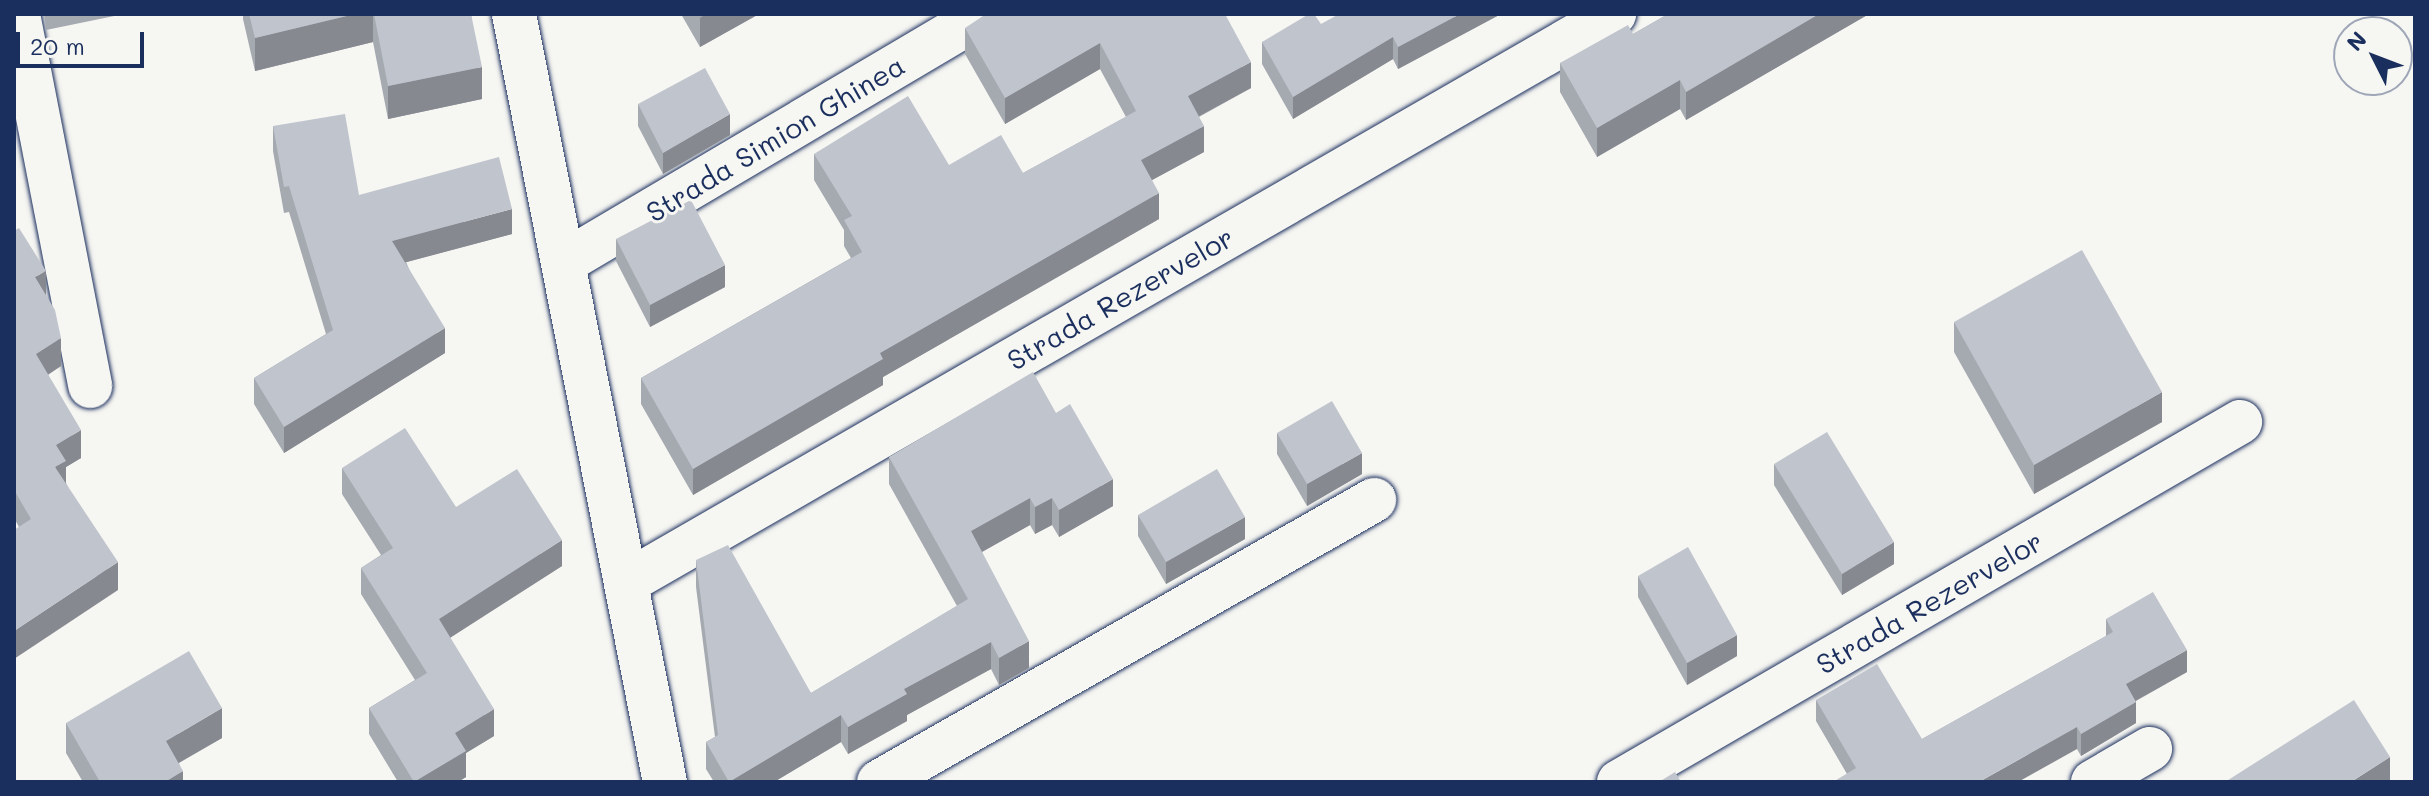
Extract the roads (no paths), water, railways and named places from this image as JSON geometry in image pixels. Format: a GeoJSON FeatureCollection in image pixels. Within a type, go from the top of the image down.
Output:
{"type":"FeatureCollection","features":[{"type":"Feature","properties":{"kind":"street"},"geometry":{"type":"LineString","coordinates":[[18,14],[90,386]]}},
{"type":"Feature","properties":{"kind":"street"},"geometry":{"type":"LineString","coordinates":[[514,14],[566,261],[665,782]]}},
{"type":"Feature","properties":{"kind":"street","name":"Strada Simion Ghinea"},"geometry":{"type":"LineString","coordinates":[[566,261],[984,14]]}},
{"type":"Feature","properties":{"kind":"street","name":"Strada Rezervelor"},"geometry":{"type":"LineString","coordinates":[[627,582],[1614,14]]}},
{"type":"Feature","properties":{"kind":"street","name":"Strada Rezervelor"},"geometry":{"type":"LineString","coordinates":[[1619,782],[2240,422]]}},
{"type":"Feature","properties":{"kind":"street"},"geometry":{"type":"LineString","coordinates":[[879,782],[1374,500]]}},
{"type":"Feature","properties":{"kind":"street"},"geometry":{"type":"LineString","coordinates":[[2093,782],[2150,749]]}}]}
